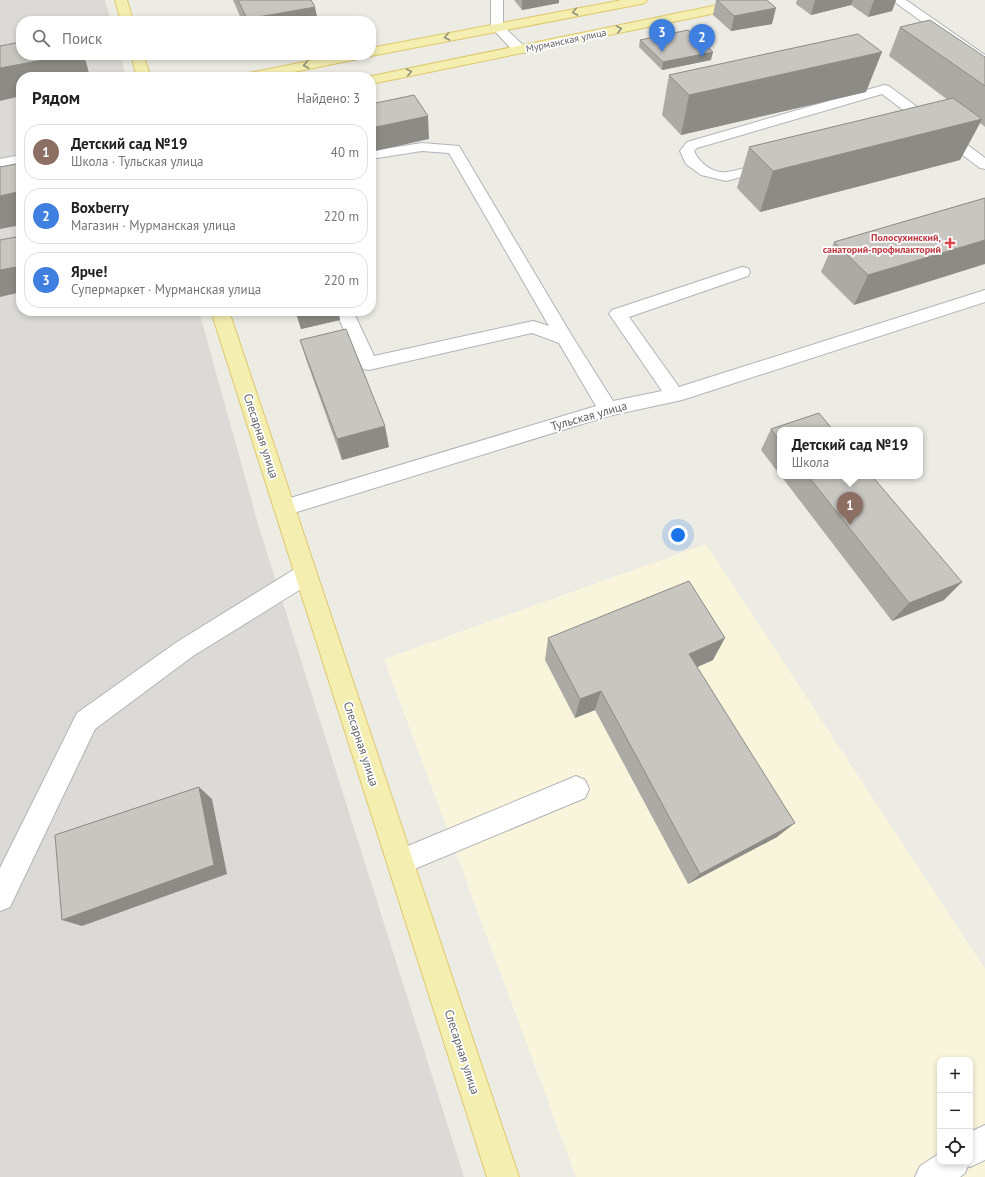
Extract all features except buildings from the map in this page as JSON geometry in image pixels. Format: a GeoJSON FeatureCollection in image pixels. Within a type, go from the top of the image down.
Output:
{"type":"FeatureCollection","features":[{"type":"Feature","properties":{"kind":"main road"},"geometry":{"type":"LineString","coordinates":[[121,0],[126,16]]}},
{"type":"Feature","properties":{"kind":"main road"},"geometry":{"type":"LineString","coordinates":[[376,51],[641,0]]}},
{"type":"Feature","properties":{"kind":"main road","name":"Мурманская улица"},"geometry":{"type":"LineString","coordinates":[[376,79],[760,0]]}},
{"type":"Feature","properties":{"kind":"main road"},"geometry":{"type":"LineString","coordinates":[[139,60],[142,72]]}},
{"type":"Feature","properties":{"kind":"main road"},"geometry":{"type":"LineString","coordinates":[[274,72],[333,60]]}},
{"type":"Feature","properties":{"kind":"main road","name":"Слесарная улица"},"geometry":{"type":"LineString","coordinates":[[222,316],[503,1177]]}},
{"type":"Feature","properties":{"kind":"street"},"geometry":{"type":"LineString","coordinates":[[497,0],[497,27],[520,50]]}},
{"type":"Feature","properties":{"kind":"street"},"geometry":{"type":"LineString","coordinates":[[898,0],[985,61]]}},
{"type":"Feature","properties":{"kind":"street"},"geometry":{"type":"LineString","coordinates":[[787,161],[726,177],[706,172],[691,161],[686,151],[692,145],[884,89],[985,165]]}},
{"type":"Feature","properties":{"kind":"street"},"geometry":{"type":"LineString","coordinates":[[915,127],[930,123]]}},
{"type":"Feature","properties":{"kind":"street"},"geometry":{"type":"LineString","coordinates":[[376,154],[422,146],[454,149],[565,339],[608,409]]}},
{"type":"Feature","properties":{"kind":"street"},"geometry":{"type":"LineString","coordinates":[[0,163],[16,160]]}},
{"type":"Feature","properties":{"kind":"street"},"geometry":{"type":"LineString","coordinates":[[675,395],[618,314],[742,272]]}},
{"type":"Feature","properties":{"kind":"street","name":"Тульская улица"},"geometry":{"type":"LineString","coordinates":[[284,508],[608,409],[675,395],[985,296]]}},
{"type":"Feature","properties":{"kind":"street"},"geometry":{"type":"LineString","coordinates":[[346,316],[369,364],[533,327],[565,339]]}},
{"type":"Feature","properties":{"kind":"street"},"geometry":{"type":"LineString","coordinates":[[0,897],[86,721],[185,649],[306,574]]}},
{"type":"Feature","properties":{"kind":"street"},"geometry":{"type":"LineString","coordinates":[[400,862],[576,789]]}},
{"type":"Feature","properties":{"kind":"street"},"geometry":{"type":"LineString","coordinates":[[973,1149],[985,1141]]}},
{"type":"Feature","properties":{"kind":"street"},"geometry":{"type":"LineString","coordinates":[[932,1177],[950,1165]]}},
{"type":"Feature","properties":{"kind":"shaded area"},"geometry":{"type":"Polygon","coordinates":[[[0,0],[105,0],[110,16],[16,16],[16,60],[121,60],[125,72],[16,72],[16,316],[200,316],[258,524],[464,1177],[0,1177],[0,0]]]}},
{"type":"Feature","properties":{"kind":"shaded area"},"geometry":{"type":"Polygon","coordinates":[[[706,544],[985,969],[985,1177],[576,1177],[384,659],[706,544]]]}},
{"type":"Feature","properties":{"kind":"place","name":"Ярче!"},"geometry":{"type":"Point","coordinates":[662,52]}},
{"type":"Feature","properties":{"kind":"place","name":"Boxberry"},"geometry":{"type":"Point","coordinates":[702,57]}},
{"type":"Feature","properties":{"kind":"place","name":"Полосухинский, санаторий-профилакторий"},"geometry":{"type":"Point","coordinates":[950,243]}},
{"type":"Feature","properties":{"kind":"place","name":"Детский сад №19"},"geometry":{"type":"Point","coordinates":[850,525]}}]}
